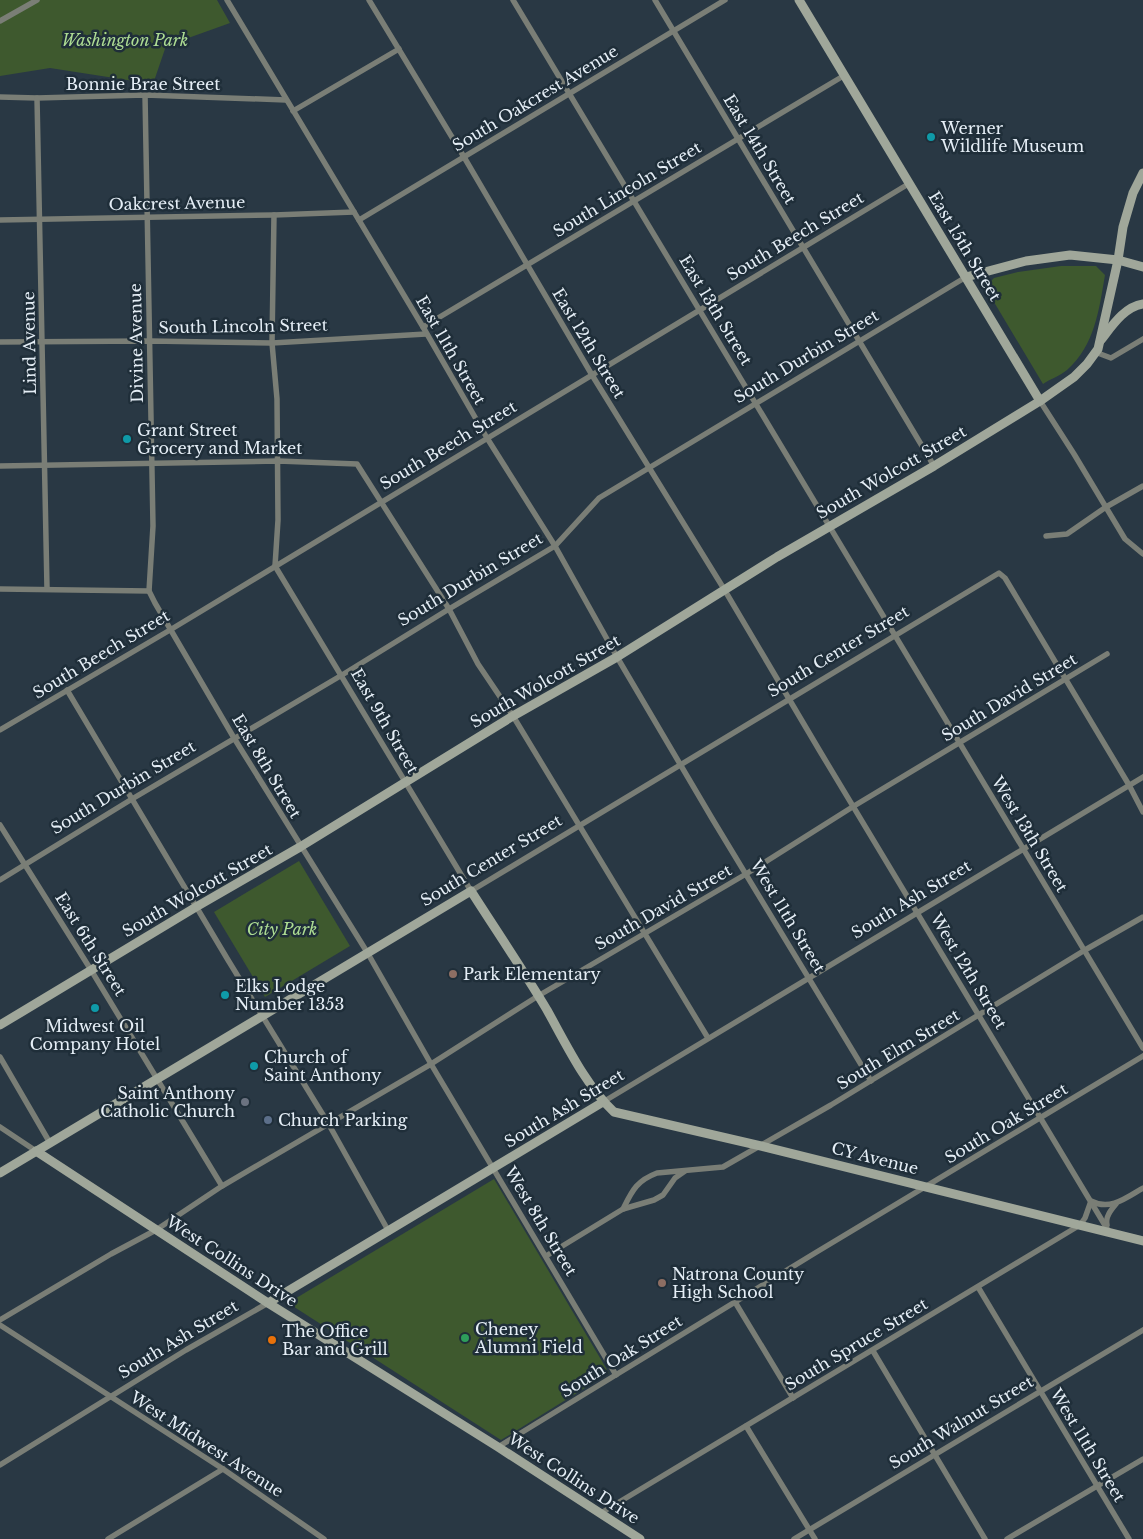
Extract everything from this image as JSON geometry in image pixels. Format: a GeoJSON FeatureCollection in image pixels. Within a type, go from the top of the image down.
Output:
{"type":"FeatureCollection","features":[{"type":"Feature","properties":{"kind":"main road","name":"East 15th Street"},"geometry":{"type":"LineString","coordinates":[[799,0],[1040,401]]}},
{"type":"Feature","properties":{"kind":"main road","name":"South Wolcott Street"},"geometry":{"type":"LineString","coordinates":[[0,1025],[300,847],[513,716],[617,657],[724,589],[829,526],[934,466],[1040,401],[1074,377],[1087,364],[1099,342],[1124,227],[1133,193],[1143,173]]}},
{"type":"Feature","properties":{"kind":"main road","name":"South Durbin Street"},"geometry":{"type":"LineString","coordinates":[[966,277],[1026,261],[1070,255],[1118,260],[1143,267]]}},
{"type":"Feature","properties":{"kind":"main road"},"geometry":{"type":"LineString","coordinates":[[1099,342],[1124,313],[1136,305],[1143,304]]}},
{"type":"Feature","properties":{"kind":"main road"},"geometry":{"type":"LineString","coordinates":[[471,891],[603,1102]]}},
{"type":"Feature","properties":{"kind":"main road","name":"South Center Street"},"geometry":{"type":"LineString","coordinates":[[0,1173],[471,891]]}},
{"type":"Feature","properties":{"kind":"main road","name":"CY Avenue"},"geometry":{"type":"LineString","coordinates":[[603,1102],[614,1112],[927,1186],[1143,1241]]}},
{"type":"Feature","properties":{"kind":"main road","name":"South Ash Street"},"geometry":{"type":"LineString","coordinates":[[268,1303],[603,1102]]}},
{"type":"Feature","properties":{"kind":"main road","name":"West Collins Drive"},"geometry":{"type":"LineString","coordinates":[[36,1151],[268,1303],[498,1447],[640,1539]]}},
{"type":"Feature","properties":{"kind":"street"},"geometry":{"type":"LineString","coordinates":[[0,21],[37,0]]}},
{"type":"Feature","properties":{"kind":"street","name":"East 11th Street"},"geometry":{"type":"LineString","coordinates":[[227,0],[423,327],[487,438],[555,546],[617,657],[682,765]]}},
{"type":"Feature","properties":{"kind":"street","name":"East 12th Street"},"geometry":{"type":"LineString","coordinates":[[369,0],[464,156],[592,375],[650,467],[788,698]]}},
{"type":"Feature","properties":{"kind":"street","name":"East 13th Street"},"geometry":{"type":"LineString","coordinates":[[513,0],[895,634]]}},
{"type":"Feature","properties":{"kind":"street","name":"East 14th Street"},"geometry":{"type":"LineString","coordinates":[[655,0],[934,466]]}},
{"type":"Feature","properties":{"kind":"street","name":"South Oakcrest Avenue"},"geometry":{"type":"LineString","coordinates":[[359,220],[725,0]]}},
{"type":"Feature","properties":{"kind":"street"},"geometry":{"type":"LineString","coordinates":[[293,111],[399,49]]}},
{"type":"Feature","properties":{"kind":"street","name":"South Lincoln Street"},"geometry":{"type":"LineString","coordinates":[[423,327],[845,75]]}},
{"type":"Feature","properties":{"kind":"street","name":"Bonnie Brae Street"},"geometry":{"type":"LineString","coordinates":[[0,97],[37,98],[145,95],[286,100]]}},
{"type":"Feature","properties":{"kind":"street","name":"Divine Avenue"},"geometry":{"type":"LineString","coordinates":[[145,95],[152,526],[149,591]]}},
{"type":"Feature","properties":{"kind":"street","name":"Lind Avenue"},"geometry":{"type":"LineString","coordinates":[[37,98],[41,219],[47,588]]}},
{"type":"Feature","properties":{"kind":"street","name":"South Beech Street"},"geometry":{"type":"LineString","coordinates":[[0,730],[170,630],[910,183]]}},
{"type":"Feature","properties":{"kind":"street","name":"Oakcrest Avenue"},"geometry":{"type":"LineString","coordinates":[[0,220],[354,212]]}},
{"type":"Feature","properties":{"kind":"street"},"geometry":{"type":"LineString","coordinates":[[274,215],[272,342],[277,399],[278,461],[278,520],[275,566]]}},
{"type":"Feature","properties":{"kind":"street","name":"South Durbin Street"},"geometry":{"type":"LineString","coordinates":[[0,880],[132,798],[342,675],[555,546],[599,498],[966,277]]}},
{"type":"Feature","properties":{"kind":"street","name":"South Lincoln Street"},"geometry":{"type":"LineString","coordinates":[[0,342],[272,342],[426,334]]}},
{"type":"Feature","properties":{"kind":"street"},"geometry":{"type":"LineString","coordinates":[[1095,352],[1111,358],[1143,338]]}},
{"type":"Feature","properties":{"kind":"street","name":"East 15th Street"},"geometry":{"type":"LineString","coordinates":[[1040,401],[1125,539],[1143,554]]}},
{"type":"Feature","properties":{"kind":"street"},"geometry":{"type":"LineString","coordinates":[[0,466],[278,461],[357,464],[449,609],[478,664],[513,716],[708,1038]]}},
{"type":"Feature","properties":{"kind":"street"},"geometry":{"type":"LineString","coordinates":[[1046,536],[1067,534],[1106,507],[1143,486]]}},
{"type":"Feature","properties":{"kind":"street","name":"East 9th Street"},"geometry":{"type":"LineString","coordinates":[[275,566],[471,891]]}},
{"type":"Feature","properties":{"kind":"street","name":"South Center Street"},"geometry":{"type":"LineString","coordinates":[[471,891],[579,824],[682,765],[788,698],[998,573],[1005,578],[1065,679]]}},
{"type":"Feature","properties":{"kind":"street"},"geometry":{"type":"LineString","coordinates":[[0,589],[47,588],[149,591]]}},
{"type":"Feature","properties":{"kind":"street","name":"East 8th Street"},"geometry":{"type":"LineString","coordinates":[[149,591],[234,738],[367,952]]}},
{"type":"Feature","properties":{"kind":"street","name":"West 13th Street"},"geometry":{"type":"LineString","coordinates":[[895,634],[1143,1048]]}},
{"type":"Feature","properties":{"kind":"street","name":"South David Street"},"geometry":{"type":"LineString","coordinates":[[0,1320],[111,1254],[156,1230],[222,1186],[431,1064],[538,996],[746,874],[854,806],[1107,654]]}},
{"type":"Feature","properties":{"kind":"street"},"geometry":{"type":"LineString","coordinates":[[1065,679],[1129,785],[1143,812]]}},
{"type":"Feature","properties":{"kind":"street"},"geometry":{"type":"LineString","coordinates":[[67,690],[261,1015],[328,1123],[388,1232]]}},
{"type":"Feature","properties":{"kind":"street","name":"West 12th Street"},"geometry":{"type":"LineString","coordinates":[[788,698],[1109,1232]]}},
{"type":"Feature","properties":{"kind":"street","name":"West 11th Street"},"geometry":{"type":"LineString","coordinates":[[682,765],[871,1081]]}},
{"type":"Feature","properties":{"kind":"street","name":"South Ash Street"},"geometry":{"type":"LineString","coordinates":[[603,1102],[1143,777]]}},
{"type":"Feature","properties":{"kind":"street","name":"East 6th Street"},"geometry":{"type":"LineString","coordinates":[[0,825],[91,970],[222,1186]]}},
{"type":"Feature","properties":{"kind":"street","name":"South Elm Street"},"geometry":{"type":"LineString","coordinates":[[623,1209],[633,1188],[650,1176],[657,1173],[723,1167],[871,1081],[1085,950],[1143,917]]}},
{"type":"Feature","properties":{"kind":"street","name":"West 8th Street"},"geometry":{"type":"LineString","coordinates":[[367,952],[431,1064],[616,1375]]}},
{"type":"Feature","properties":{"kind":"street"},"geometry":{"type":"LineString","coordinates":[[0,1056],[50,1143]]}},
{"type":"Feature","properties":{"kind":"street","name":"South Oak Street"},"geometry":{"type":"LineString","coordinates":[[498,1447],[1143,1056]]}},
{"type":"Feature","properties":{"kind":"street"},"geometry":{"type":"LineString","coordinates":[[0,1127],[36,1151]]}},
{"type":"Feature","properties":{"kind":"street"},"geometry":{"type":"LineString","coordinates":[[546,1256],[623,1209],[654,1200],[663,1195],[675,1178],[686,1170]]}},
{"type":"Feature","properties":{"kind":"street"},"geometry":{"type":"LineString","coordinates":[[1109,1232],[1106,1220],[1110,1211],[1116,1204],[1143,1188]]}},
{"type":"Feature","properties":{"kind":"street"},"geometry":{"type":"LineString","coordinates":[[1080,1225],[1091,1202],[1100,1206],[1116,1204]]}},
{"type":"Feature","properties":{"kind":"street","name":"South Spruce Street"},"geometry":{"type":"LineString","coordinates":[[601,1513],[1080,1225]]}},
{"type":"Feature","properties":{"kind":"street","name":"West 11th Street"},"geometry":{"type":"LineString","coordinates":[[978,1287],[1129,1539]]}},
{"type":"Feature","properties":{"kind":"street"},"geometry":{"type":"LineString","coordinates":[[735,1302],[793,1398]]}},
{"type":"Feature","properties":{"kind":"street","name":"South Ash Street"},"geometry":{"type":"LineString","coordinates":[[0,1465],[268,1303]]}},
{"type":"Feature","properties":{"kind":"street","name":"West Midwest Avenue"},"geometry":{"type":"LineString","coordinates":[[0,1325],[223,1470],[324,1539]]}},
{"type":"Feature","properties":{"kind":"street","name":"South Walnut Street"},"geometry":{"type":"LineString","coordinates":[[794,1539],[1143,1330]]}},
{"type":"Feature","properties":{"kind":"street"},"geometry":{"type":"LineString","coordinates":[[873,1351],[986,1539]]}},
{"type":"Feature","properties":{"kind":"street"},"geometry":{"type":"LineString","coordinates":[[746,1426],[815,1539]]}},
{"type":"Feature","properties":{"kind":"street"},"geometry":{"type":"LineString","coordinates":[[1007,1539],[1143,1459]]}},
{"type":"Feature","properties":{"kind":"street"},"geometry":{"type":"LineString","coordinates":[[108,1539],[223,1470]]}},
{"type":"Feature","properties":{"kind":"green space","name":"Washington Park"},"geometry":{"type":"Polygon","coordinates":[[[0,0],[217,0],[230,23],[166,46],[153,84],[50,68],[0,76],[0,0]]]}},
{"type":"Feature","properties":{"kind":"green space"},"geometry":{"type":"Polygon","coordinates":[[[1061,266],[1096,266],[1105,275],[1098,314],[1084,350],[1067,370],[1043,384],[985,287],[994,278],[1018,272],[1061,266]]]}},
{"type":"Feature","properties":{"kind":"green space","name":"City Park"},"geometry":{"type":"Polygon","coordinates":[[[299,861],[350,946],[265,997],[214,912],[299,861]]]}},
{"type":"Feature","properties":{"kind":"green space","name":"Cheney Alumni Field"},"geometry":{"type":"Polygon","coordinates":[[[494,1179],[609,1373],[501,1440],[288,1303],[494,1179]]]}},
{"type":"Feature","properties":{"kind":"place","name":"Werner Wildlife Museum"},"geometry":{"type":"Point","coordinates":[931,137]}},
{"type":"Feature","properties":{"kind":"place","name":"Grant Street Grocery and Market"},"geometry":{"type":"Point","coordinates":[127,439]}},
{"type":"Feature","properties":{"kind":"place","name":"Park Elementary"},"geometry":{"type":"Point","coordinates":[453,974]}},
{"type":"Feature","properties":{"kind":"place","name":"Elks Lodge Number 1353"},"geometry":{"type":"Point","coordinates":[225,995]}},
{"type":"Feature","properties":{"kind":"place","name":"Midwest Oil Company Hotel"},"geometry":{"type":"Point","coordinates":[95,1008]}},
{"type":"Feature","properties":{"kind":"place","name":"Church of Saint Anthony"},"geometry":{"type":"Point","coordinates":[254,1066]}},
{"type":"Feature","properties":{"kind":"place","name":"Saint Anthony Catholic Church"},"geometry":{"type":"Point","coordinates":[245,1102]}},
{"type":"Feature","properties":{"kind":"place","name":"Church Parking"},"geometry":{"type":"Point","coordinates":[268,1120]}},
{"type":"Feature","properties":{"kind":"place","name":"Natrona County High School"},"geometry":{"type":"Point","coordinates":[662,1283]}},
{"type":"Feature","properties":{"kind":"place","name":"Cheney Alumni Field"},"geometry":{"type":"Point","coordinates":[465,1338]}},
{"type":"Feature","properties":{"kind":"place","name":"The Office Bar and Grill"},"geometry":{"type":"Point","coordinates":[272,1340]}}]}
